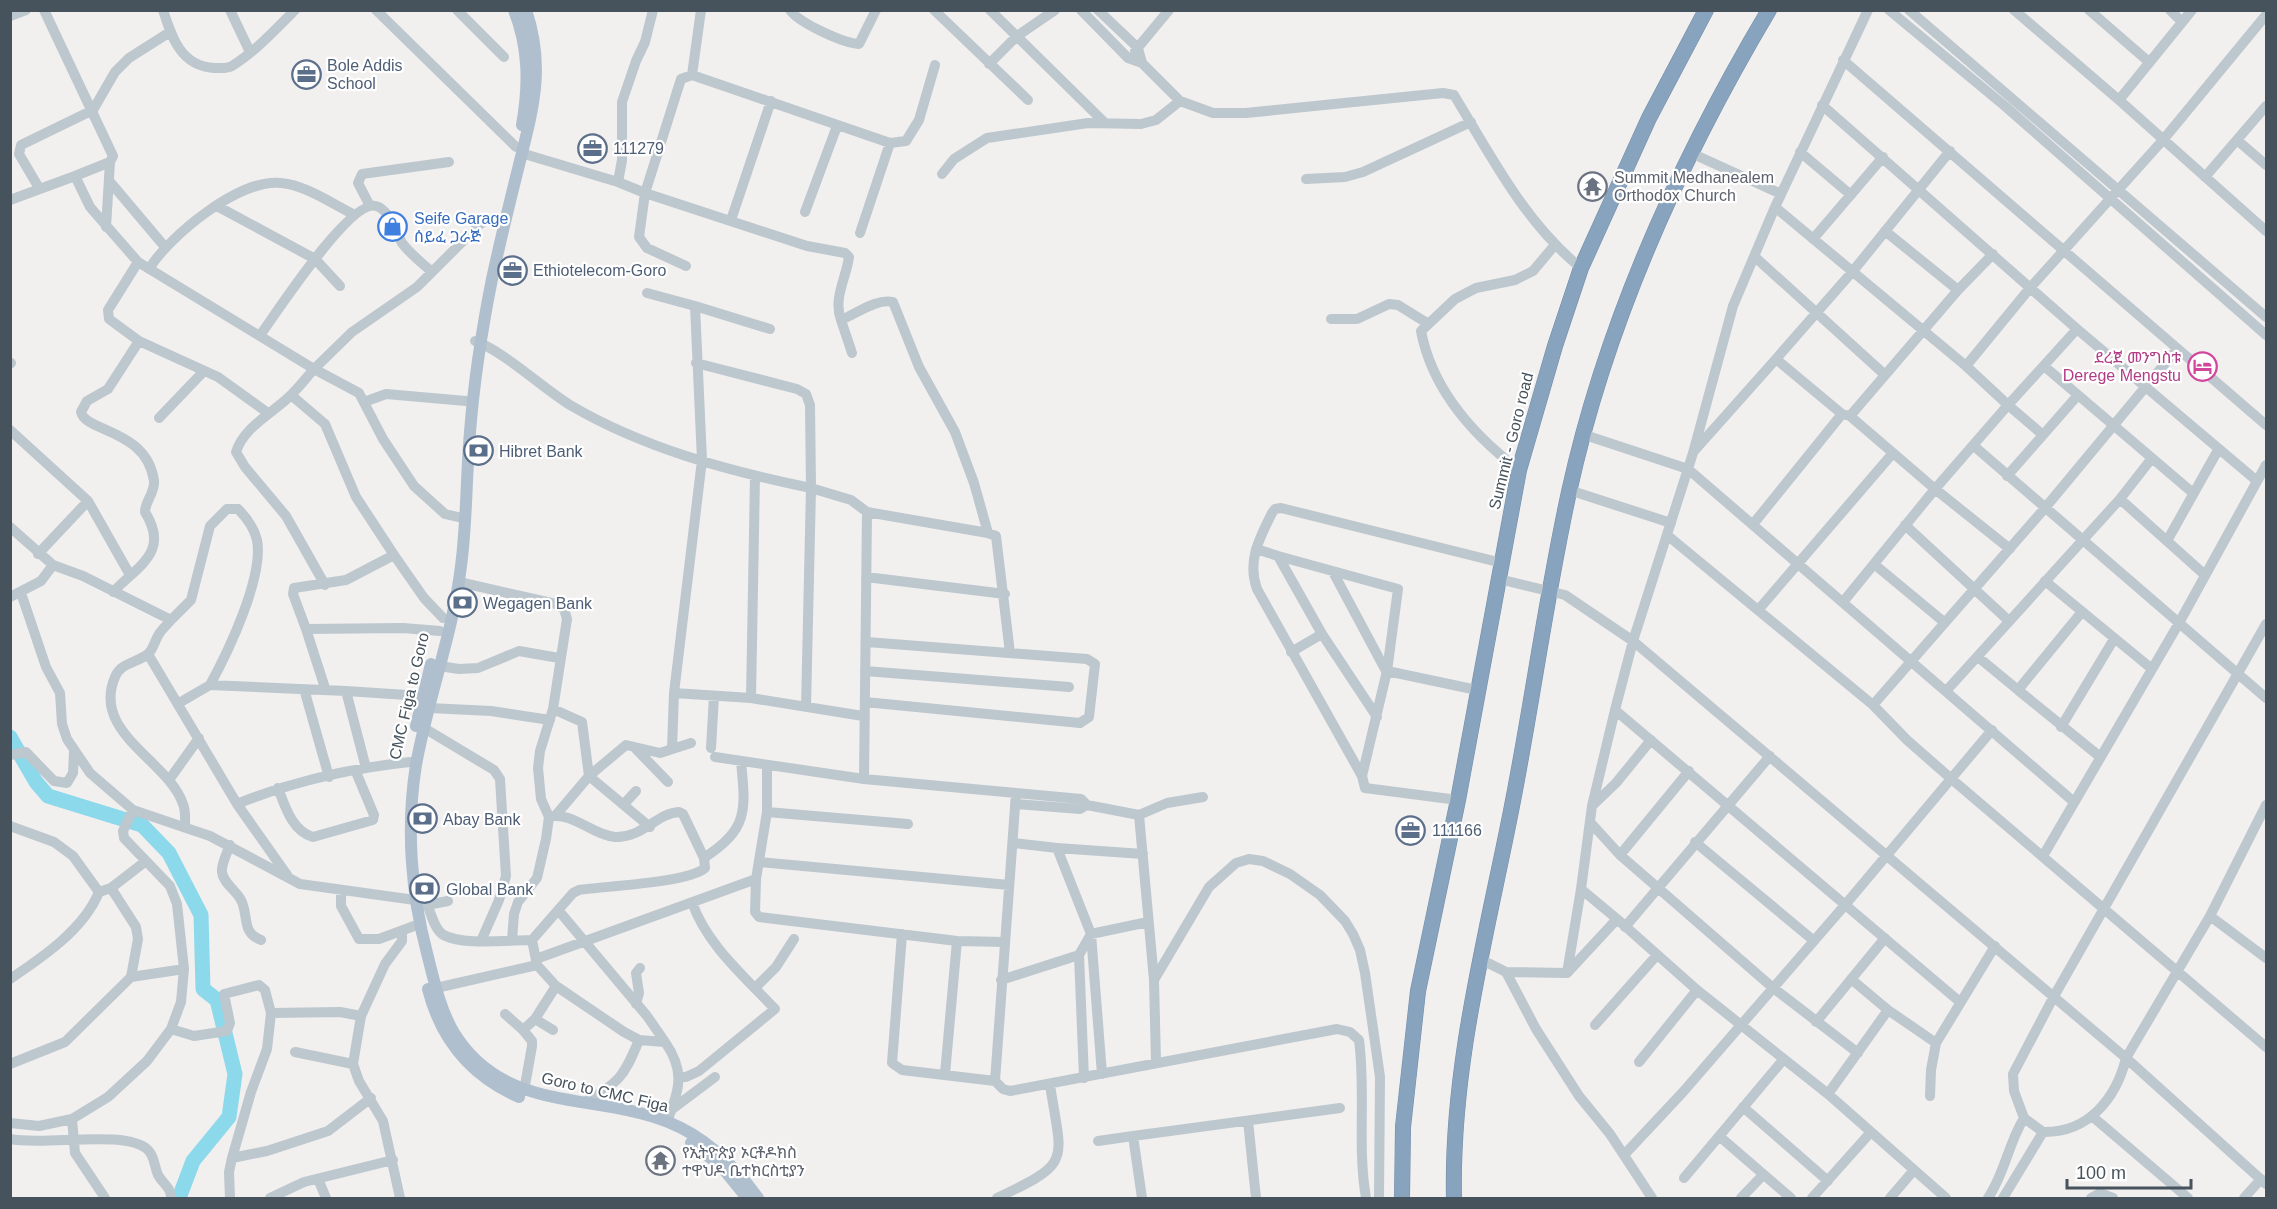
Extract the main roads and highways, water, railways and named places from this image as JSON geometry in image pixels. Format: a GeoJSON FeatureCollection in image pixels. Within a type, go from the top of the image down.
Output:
{"type":"FeatureCollection","features":[{"type":"Feature","properties":{"kind":"highway","name":"Summit - Goro road"},"geometry":{"type":"LineString","coordinates":[[1402,1198],[1403,1128],[1418,991],[1458,800],[1519,470],[1555,346],[1581,268],[1644,128],[1706,10]]}},
{"type":"Feature","properties":{"kind":"highway"},"geometry":{"type":"LineString","coordinates":[[1454,1191],[1467,1029],[1569,490],[1632,287],[1691,153],[1769,10]]}},
{"type":"Feature","properties":{"kind":"main road","name":"CMC Figa to Goro"},"geometry":{"type":"LineString","coordinates":[[514,10],[525,49],[527,77],[522,147],[498,219],[479,342],[466,401],[456,561],[422,696],[410,762],[405,832],[417,903],[412,929],[437,1018],[453,1047],[476,1072],[504,1091],[529,1100],[642,1122],[667,1130],[700,1149],[721,1166],[747,1198]]}},
{"type":"Feature","properties":{"kind":"main road"},"geometry":{"type":"LineString","coordinates":[[417,903],[412,807],[424,728],[459,582],[479,342],[522,147],[535,100],[537,60],[526,10]]}},
{"type":"Feature","properties":{"kind":"main road","name":"Goro to CMC Figa"},"geometry":{"type":"LineString","coordinates":[[412,929],[445,1014],[467,1050],[489,1071],[524,1090],[583,1103],[669,1116],[725,1159],[741,1175],[758,1198]]}},
{"type":"Feature","properties":{"kind":"waterway"},"geometry":{"type":"LineString","coordinates":[[10,737],[36,782],[48,796],[142,825],[169,853],[201,915],[203,989],[217,1000],[235,1074],[229,1117],[193,1161],[179,1198]]}},
{"type":"Feature","properties":{"kind":"place","name":"Bole Addis School"},"geometry":{"type":"Point","coordinates":[306,74]}},
{"type":"Feature","properties":{"kind":"place","name":"111279"},"geometry":{"type":"Point","coordinates":[592,148]}},
{"type":"Feature","properties":{"kind":"place","name":"Summit Medhanealem Orthodox Church"},"geometry":{"type":"Point","coordinates":[1593,186]}},
{"type":"Feature","properties":{"kind":"place","name":"Seife Garage ሰይፈ ጋራጅ"},"geometry":{"type":"Point","coordinates":[393,227]}},
{"type":"Feature","properties":{"kind":"place","name":"Ethiotelecom-Goro"},"geometry":{"type":"Point","coordinates":[512,270]}},
{"type":"Feature","properties":{"kind":"place","name":"ደረጀ መንግስቱ Derege Mengstu"},"geometry":{"type":"Point","coordinates":[2202,366]}},
{"type":"Feature","properties":{"kind":"place","name":"Hibret Bank"},"geometry":{"type":"Point","coordinates":[478,451]}},
{"type":"Feature","properties":{"kind":"place","name":"Wegagen Bank"},"geometry":{"type":"Point","coordinates":[462,603]}},
{"type":"Feature","properties":{"kind":"place","name":"Abay Bank"},"geometry":{"type":"Point","coordinates":[422,819]}},
{"type":"Feature","properties":{"kind":"place","name":"111166"},"geometry":{"type":"Point","coordinates":[1411,830]}},
{"type":"Feature","properties":{"kind":"place","name":"Global Bank"},"geometry":{"type":"Point","coordinates":[425,889]}},
{"type":"Feature","properties":{"kind":"place","name":"የኢትዮጵያ ኦርቶዶክስ ተዋህዶ ቤተክርስቲያን"},"geometry":{"type":"Point","coordinates":[661,1161]}}]}
